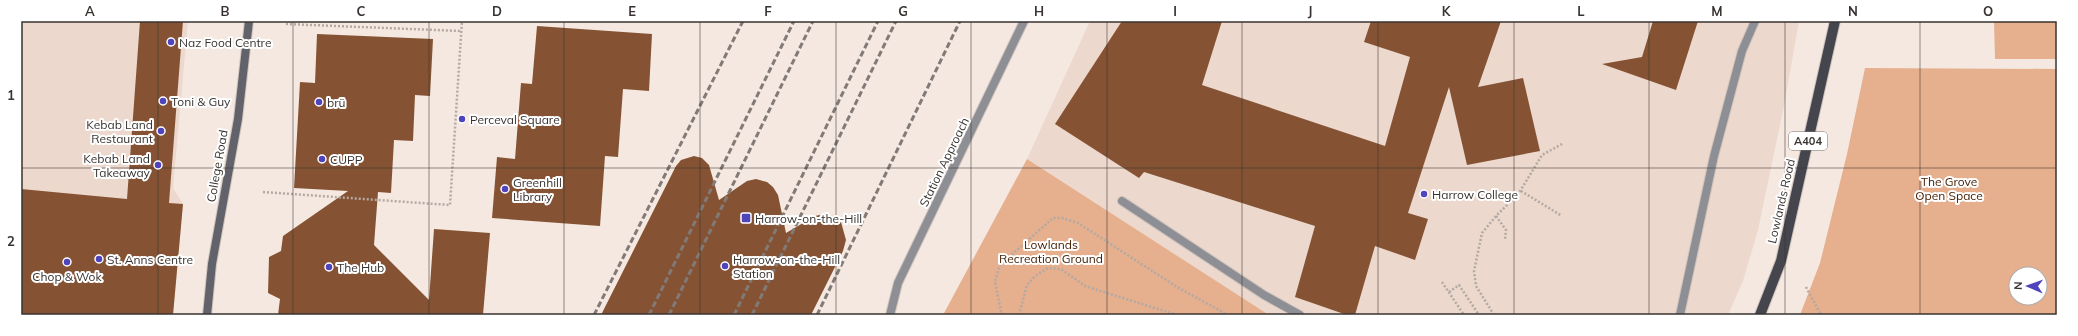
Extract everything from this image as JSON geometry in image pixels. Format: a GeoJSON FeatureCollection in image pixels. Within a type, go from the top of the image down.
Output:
{"type":"FeatureCollection","features":[{"type":"Feature","properties":{"kind":"main road","name":"College Road"},"geometry":{"type":"LineString","coordinates":[[207,315],[212,264],[238,119],[249,21]]}},
{"type":"Feature","properties":{"kind":"main road","name":"Lowlands Road"},"geometry":{"type":"LineString","coordinates":[[1760,315],[1781,261],[1835,21]]}},
{"type":"Feature","properties":{"kind":"street","name":"Station Approach"},"geometry":{"type":"LineString","coordinates":[[890,315],[898,283],[1024,21]]}},
{"type":"Feature","properties":{"kind":"street"},"geometry":{"type":"LineString","coordinates":[[1680,315],[1714,156],[1742,51],[1755,21]]}},
{"type":"Feature","properties":{"kind":"street"},"geometry":{"type":"LineString","coordinates":[[1122,201],[1264,295],[1300,315]]}},
{"type":"Feature","properties":{"kind":"path"},"geometry":{"type":"LineString","coordinates":[[263,192],[450,205],[462,21]]}},
{"type":"Feature","properties":{"kind":"path"},"geometry":{"type":"LineString","coordinates":[[286,24],[461,31]]}},
{"type":"Feature","properties":{"kind":"path"},"geometry":{"type":"LineString","coordinates":[[1494,315],[1476,286],[1474,271],[1482,233],[1496,216],[1521,191],[1542,155],[1562,144]]}},
{"type":"Feature","properties":{"kind":"path"},"geometry":{"type":"LineString","coordinates":[[1521,191],[1562,216]]}},
{"type":"Feature","properties":{"kind":"path"},"geometry":{"type":"LineString","coordinates":[[1496,216],[1506,230],[1504,239]]}},
{"type":"Feature","properties":{"kind":"path"},"geometry":{"type":"LineString","coordinates":[[1004,315],[1001,312],[995,281],[1000,265],[1053,218],[1062,218],[1078,223],[1177,287],[1228,315]]}},
{"type":"Feature","properties":{"kind":"path"},"geometry":{"type":"LineString","coordinates":[[1019,315],[1027,285],[1035,276],[1048,268],[1061,269],[1085,286],[1177,315]]}},
{"type":"Feature","properties":{"kind":"path"},"geometry":{"type":"LineString","coordinates":[[1442,282],[1464,315]]}},
{"type":"Feature","properties":{"kind":"path"},"geometry":{"type":"LineString","coordinates":[[1449,292],[1459,285],[1479,315]]}},
{"type":"Feature","properties":{"kind":"path"},"geometry":{"type":"LineString","coordinates":[[1806,287],[1821,315]]}},
{"type":"Feature","properties":{"kind":"shaded area"},"geometry":{"type":"Polygon","coordinates":[[[21,21],[188,21],[173,188],[183,204],[173,315],[21,315],[21,21]]]}},
{"type":"Feature","properties":{"kind":"shaded area","name":"Harrow College"},"geometry":{"type":"Polygon","coordinates":[[[1090,21],[1799,21],[1784,106],[1758,230],[1743,281],[1728,315],[1269,315],[1027,159],[1090,21]]]}},
{"type":"Feature","properties":{"kind":"green space"},"geometry":{"type":"Polygon","coordinates":[[[1994,21],[2057,21],[2057,59],[1995,59],[1994,21]]]}},
{"type":"Feature","properties":{"kind":"green space","name":"The Grove Open Space"},"geometry":{"type":"Polygon","coordinates":[[[1865,68],[2057,69],[2057,315],[1800,315],[1820,263],[1847,154],[1865,68]]]}},
{"type":"Feature","properties":{"kind":"green space","name":"Lowlands Recreation Ground"},"geometry":{"type":"Polygon","coordinates":[[[1027,159],[1269,315],[943,315],[1027,159]]]}},
{"type":"Feature","properties":{"kind":"building","name":"St. Anns Centre"},"geometry":{"type":"Polygon","coordinates":[[[140,21],[183,21],[169,203],[183,204],[173,315],[21,315],[21,189],[127,199],[140,21]]]}},
{"type":"Feature","properties":{"kind":"building"},"geometry":{"type":"Polygon","coordinates":[[[1122,21],[1222,21],[1202,85],[1385,146],[1410,57],[1364,42],[1371,21],[1501,21],[1478,87],[1523,78],[1540,151],[1467,165],[1449,87],[1408,213],[1428,219],[1415,260],[1375,246],[1355,315],[1347,315],[1295,297],[1315,226],[1144,172],[1139,178],[1055,124],[1122,21]]]}},
{"type":"Feature","properties":{"kind":"building"},"geometry":{"type":"Polygon","coordinates":[[[1653,21],[1698,21],[1676,90],[1602,64],[1642,57],[1653,21]]]}},
{"type":"Feature","properties":{"kind":"building"},"geometry":{"type":"Polygon","coordinates":[[[537,26],[652,34],[649,91],[623,89],[618,157],[605,156],[600,226],[492,218],[497,157],[515,159],[521,83],[532,84],[537,26]]]}},
{"type":"Feature","properties":{"kind":"building"},"geometry":{"type":"Polygon","coordinates":[[[317,34],[433,39],[430,96],[415,95],[413,141],[394,140],[391,193],[378,192],[374,245],[429,300],[434,229],[490,233],[483,315],[278,315],[280,299],[268,293],[269,257],[281,251],[283,236],[348,191],[294,188],[300,82],[315,83],[317,34]]]}},
{"type":"Feature","properties":{"kind":"building"},"geometry":{"type":"Polygon","coordinates":[[[694,156],[702,158],[709,165],[719,200],[747,181],[756,179],[767,182],[773,187],[778,195],[786,233],[815,216],[824,214],[833,216],[841,222],[846,240],[843,251],[811,315],[601,315],[676,166],[681,160],[694,156]]]}},
{"type":"Feature","properties":{"kind":"railway"},"geometry":{"type":"LineString","coordinates":[[594,315],[743,21]]}},
{"type":"Feature","properties":{"kind":"railway"},"geometry":{"type":"LineString","coordinates":[[649,315],[794,21]]}},
{"type":"Feature","properties":{"kind":"railway"},"geometry":{"type":"LineString","coordinates":[[669,315],[813,21]]}},
{"type":"Feature","properties":{"kind":"railway"},"geometry":{"type":"LineString","coordinates":[[734,315],[878,21]]}},
{"type":"Feature","properties":{"kind":"railway"},"geometry":{"type":"LineString","coordinates":[[752,315],[896,21]]}},
{"type":"Feature","properties":{"kind":"railway"},"geometry":{"type":"LineString","coordinates":[[817,315],[960,21]]}},
{"type":"Feature","properties":{"kind":"place","name":"Naz Food Centre"},"geometry":{"type":"Point","coordinates":[171,42]}},
{"type":"Feature","properties":{"kind":"place","name":"Toni & Guy"},"geometry":{"type":"Point","coordinates":[163,101]}},
{"type":"Feature","properties":{"kind":"place","name":"brü"},"geometry":{"type":"Point","coordinates":[319,102]}},
{"type":"Feature","properties":{"kind":"place","name":"Perceval Square"},"geometry":{"type":"Point","coordinates":[462,119]}},
{"type":"Feature","properties":{"kind":"place","name":"Kebab Land Restaurant"},"geometry":{"type":"Point","coordinates":[161,131]}},
{"type":"Feature","properties":{"kind":"place","name":"CUPP"},"geometry":{"type":"Point","coordinates":[322,159]}},
{"type":"Feature","properties":{"kind":"place","name":"Kebab Land Takeaway"},"geometry":{"type":"Point","coordinates":[158,165]}},
{"type":"Feature","properties":{"kind":"place","name":"Greenhill Library"},"geometry":{"type":"Point","coordinates":[505,189]}},
{"type":"Feature","properties":{"kind":"place","name":"Harrow College"},"geometry":{"type":"Point","coordinates":[1424,194]}},
{"type":"Feature","properties":{"kind":"place","name":"Harrow-on-the-Hill"},"geometry":{"type":"Point","coordinates":[746,218]}},
{"type":"Feature","properties":{"kind":"place","name":"St. Anns Centre"},"geometry":{"type":"Point","coordinates":[99,259]}},
{"type":"Feature","properties":{"kind":"place","name":"Chop & Wok"},"geometry":{"type":"Point","coordinates":[67,262]}},
{"type":"Feature","properties":{"kind":"place","name":"Harrow-on-the-Hill Station"},"geometry":{"type":"Point","coordinates":[725,266]}},
{"type":"Feature","properties":{"kind":"place","name":"The Hub"},"geometry":{"type":"Point","coordinates":[329,267]}}]}
